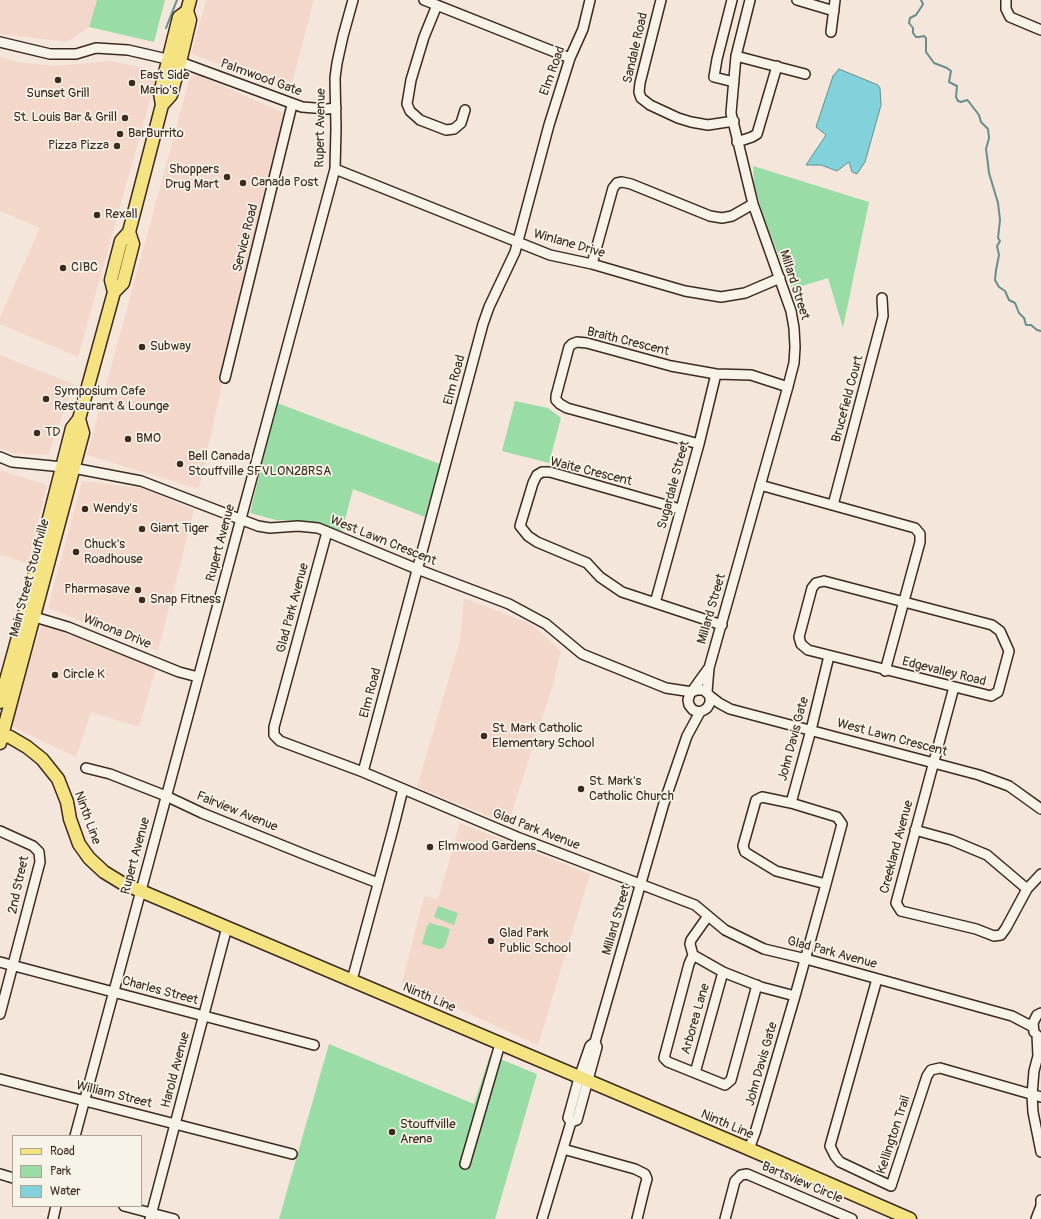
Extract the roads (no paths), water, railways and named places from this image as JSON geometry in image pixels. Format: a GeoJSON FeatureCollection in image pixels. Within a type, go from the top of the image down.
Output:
{"type":"FeatureCollection","features":[{"type":"Feature","properties":{"kind":"main road","name":"Main Street Stouffville"},"geometry":{"type":"LineString","coordinates":[[1,738],[29,616],[68,468],[72,428],[79,419],[114,292],[111,280],[115,263],[121,241],[129,232],[162,104],[160,93],[174,61],[179,17],[189,5]]}},
{"type":"Feature","properties":{"kind":"main road","name":"Main Street Stouffville"},"geometry":{"type":"LineString","coordinates":[[0,702],[29,616]]}},
{"type":"Feature","properties":{"kind":"main road","name":"Ninth Line"},"geometry":{"type":"LineString","coordinates":[[1,738],[10,737],[27,747],[42,759],[58,779],[67,802],[70,819],[79,844],[88,858],[104,872],[122,883],[749,1149],[910,1219]]}},
{"type":"Feature","properties":{"kind":"street","name":"Rupert Avenue"},"geometry":{"type":"LineString","coordinates":[[75,1135],[335,169],[335,78],[337,63],[353,0]]}},
{"type":"Feature","properties":{"kind":"street"},"geometry":{"type":"LineString","coordinates":[[424,0],[570,58]]}},
{"type":"Feature","properties":{"kind":"street","name":"Elm Road"},"geometry":{"type":"LineString","coordinates":[[363,772],[489,306],[518,243],[549,126],[570,58],[583,29],[590,0]]}},
{"type":"Feature","properties":{"kind":"street","name":"Sandale Road"},"geometry":{"type":"LineString","coordinates":[[661,0],[640,83],[640,98],[650,105],[678,118],[691,122],[708,125],[734,121]]}},
{"type":"Feature","properties":{"kind":"street"},"geometry":{"type":"LineString","coordinates":[[732,0],[714,77],[734,82]]}},
{"type":"Feature","properties":{"kind":"street","name":"Millard Street"},"geometry":{"type":"LineString","coordinates":[[708,694],[709,668],[788,387],[794,363],[795,347],[791,311],[753,204],[731,113],[736,56],[750,0]]}},
{"type":"Feature","properties":{"kind":"street"},"geometry":{"type":"LineString","coordinates":[[797,0],[834,11]]}},
{"type":"Feature","properties":{"kind":"street"},"geometry":{"type":"LineString","coordinates":[[831,32],[835,0]]}},
{"type":"Feature","properties":{"kind":"street"},"geometry":{"type":"LineString","coordinates":[[1006,0],[1006,9],[1010,17],[1041,30]]}},
{"type":"Feature","properties":{"kind":"street"},"geometry":{"type":"LineString","coordinates":[[437,5],[424,37],[411,80],[406,104],[410,111],[420,120],[446,130],[454,129],[461,123],[465,110]]}},
{"type":"Feature","properties":{"kind":"street","name":"Palmwood Gate"},"geometry":{"type":"LineString","coordinates":[[0,42],[50,54],[76,54],[96,48],[128,50],[174,61],[302,107],[327,109],[336,108]]}},
{"type":"Feature","properties":{"kind":"street"},"geometry":{"type":"LineString","coordinates":[[736,56],[805,74]]}},
{"type":"Feature","properties":{"kind":"street"},"geometry":{"type":"LineString","coordinates":[[737,142],[757,134],[777,66]]}},
{"type":"Feature","properties":{"kind":"street","name":"Service Road"},"geometry":{"type":"LineString","coordinates":[[225,378],[292,104]]}},
{"type":"Feature","properties":{"kind":"street","name":"Winlane Drive"},"geometry":{"type":"LineString","coordinates":[[335,169],[550,255],[592,264],[685,291],[720,297],[745,293],[780,278]]}},
{"type":"Feature","properties":{"kind":"street"},"geometry":{"type":"LineString","coordinates":[[592,264],[613,188],[617,183],[622,182],[631,184],[710,216],[722,218],[732,216],[753,204]]}},
{"type":"Feature","properties":{"kind":"street","name":"Brucefield Court"},"geometry":{"type":"LineString","coordinates":[[833,505],[884,316],[882,298]]}},
{"type":"Feature","properties":{"kind":"street","name":"Braith Crescent"},"geometry":{"type":"LineString","coordinates":[[699,444],[567,408],[560,404],[556,400],[556,396],[569,347],[577,342],[587,343],[671,366],[716,374],[751,375],[788,387]]}},
{"type":"Feature","properties":{"kind":"street","name":"Sugardale Street"},"geometry":{"type":"LineString","coordinates":[[655,603],[699,444],[716,374]]}},
{"type":"Feature","properties":{"kind":"street","name":"West Lawn Crescent"},"geometry":{"type":"LineString","coordinates":[[0,457],[12,462],[68,468],[141,481],[258,526],[270,528],[298,526],[318,528],[417,569],[509,604],[546,624],[582,654],[666,688],[689,705]]}},
{"type":"Feature","properties":{"kind":"street","name":"Waite Crescent"},"geometry":{"type":"LineString","coordinates":[[680,509],[550,472],[542,472],[537,475],[533,483],[520,526],[528,536],[537,542],[587,563],[600,577],[622,592],[722,625]]}},
{"type":"Feature","properties":{"kind":"street"},"geometry":{"type":"LineString","coordinates":[[760,485],[915,528],[920,534],[920,542],[885,671],[808,650],[801,644],[799,637],[812,588],[816,583],[824,581],[903,603]]}},
{"type":"Feature","properties":{"kind":"street","name":"Glad Park Avenue"},"geometry":{"type":"LineString","coordinates":[[327,532],[276,715],[274,735],[287,744],[363,772],[499,829],[695,906],[725,930],[764,949],[806,959],[1012,1016],[1037,1033]]}},
{"type":"Feature","properties":{"kind":"street","name":"Edgevalley Road"},"geometry":{"type":"LineString","coordinates":[[885,671],[991,696],[998,692],[1009,651],[1000,630],[992,625],[903,603]]}},
{"type":"Feature","properties":{"kind":"street","name":"Winona Drive"},"geometry":{"type":"LineString","coordinates":[[29,616],[68,627],[179,672],[198,677]]}},
{"type":"Feature","properties":{"kind":"street","name":"John Davis Gate"},"geometry":{"type":"LineString","coordinates":[[749,1149],[806,959],[842,824],[837,817],[791,803],[829,656]]}},
{"type":"Feature","properties":{"kind":"street","name":"Millard Street"},"geometry":{"type":"LineString","coordinates":[[693,691],[709,668]]}},
{"type":"Feature","properties":{"kind":"street","name":"Creekland Avenue"},"geometry":{"type":"LineString","coordinates":[[954,687],[896,903],[900,911],[994,936],[1001,935],[1027,890],[1041,874]]}},
{"type":"Feature","properties":{"kind":"street","name":"West Lawn Crescent"},"geometry":{"type":"LineString","coordinates":[[666,688],[693,691]]}},
{"type":"Feature","properties":{"kind":"street"},"geometry":{"type":"LineString","coordinates":[[700,690],[708,694],[710,702],[709,706],[702,711],[693,710],[689,705],[689,697],[693,691],[700,690]]}},
{"type":"Feature","properties":{"kind":"street","name":"West Lawn Crescent"},"geometry":{"type":"LineString","coordinates":[[708,694],[719,703],[730,709],[979,775],[1009,786],[1041,809]]}},
{"type":"Feature","properties":{"kind":"street","name":"Millard Street"},"geometry":{"type":"LineString","coordinates":[[687,736],[689,705]]}},
{"type":"Feature","properties":{"kind":"street","name":"West Lawn Crescent"},"geometry":{"type":"LineString","coordinates":[[702,711],[730,709]]}},
{"type":"Feature","properties":{"kind":"street","name":"Millard Street"},"geometry":{"type":"LineString","coordinates":[[542,1219],[571,1122],[568,1118],[583,1079],[590,1046],[595,1042],[664,803],[687,736],[702,711]]}},
{"type":"Feature","properties":{"kind":"street","name":"Fairview Avenue"},"geometry":{"type":"LineString","coordinates":[[86,768],[110,774],[166,796],[202,813],[378,883]]}},
{"type":"Feature","properties":{"kind":"street"},"geometry":{"type":"LineString","coordinates":[[352,980],[403,789]]}},
{"type":"Feature","properties":{"kind":"street"},"geometry":{"type":"LineString","coordinates":[[791,803],[762,797],[756,800],[743,846],[745,852],[776,871],[826,884]]}},
{"type":"Feature","properties":{"kind":"street"},"geometry":{"type":"LineString","coordinates":[[915,830],[951,840],[987,855],[1027,890]]}},
{"type":"Feature","properties":{"kind":"street","name":"2nd Street"},"geometry":{"type":"LineString","coordinates":[[0,831],[34,846],[39,852],[40,862],[0,1014]]}},
{"type":"Feature","properties":{"kind":"street"},"geometry":{"type":"LineString","coordinates":[[708,916],[691,940],[690,944],[693,955],[689,964],[664,1058],[668,1062],[725,1085],[731,1080],[756,985]]}},
{"type":"Feature","properties":{"kind":"street","name":"Harold Avenue"},"geometry":{"type":"LineString","coordinates":[[151,1216],[227,927]]}},
{"type":"Feature","properties":{"kind":"street"},"geometry":{"type":"LineString","coordinates":[[693,955],[723,972],[756,985],[795,996]]}},
{"type":"Feature","properties":{"kind":"street","name":"Charles Street"},"geometry":{"type":"LineString","coordinates":[[0,962],[314,1045]]}},
{"type":"Feature","properties":{"kind":"street","name":"Arborea Lane"},"geometry":{"type":"LineString","coordinates":[[695,1073],[723,972]]}},
{"type":"Feature","properties":{"kind":"street","name":"Kellington Trail"},"geometry":{"type":"LineString","coordinates":[[877,979],[830,1146],[840,1162],[891,1186],[927,1076],[931,1070],[940,1068],[1032,1095]]}},
{"type":"Feature","properties":{"kind":"street"},"geometry":{"type":"LineString","coordinates":[[1040,1013],[1033,1023],[1037,1033],[1039,1053],[1034,1071],[1032,1095],[1033,1112],[1041,1152]]}},
{"type":"Feature","properties":{"kind":"street","name":"Glad Park Avenue"},"geometry":{"type":"LineString","coordinates":[[1012,1016],[1040,1013]]}},
{"type":"Feature","properties":{"kind":"street"},"geometry":{"type":"LineString","coordinates":[[465,1164],[500,1044]]}},
{"type":"Feature","properties":{"kind":"street","name":"William Street"},"geometry":{"type":"LineString","coordinates":[[0,1079],[292,1154]]}},
{"type":"Feature","properties":{"kind":"street"},"geometry":{"type":"LineString","coordinates":[[1032,1095],[1041,1097]]}},
{"type":"Feature","properties":{"kind":"street"},"geometry":{"type":"LineString","coordinates":[[563,1149],[635,1169],[645,1174],[647,1179],[637,1219]]}},
{"type":"Feature","properties":{"kind":"street"},"geometry":{"type":"LineString","coordinates":[[0,1174],[12,1178]]}},
{"type":"Feature","properties":{"kind":"street","name":"Bartsview Circle"},"geometry":{"type":"LineString","coordinates":[[725,1219],[735,1181],[741,1175],[747,1174],[852,1219]]}},
{"type":"Feature","properties":{"kind":"street"},"geometry":{"type":"LineString","coordinates":[[1036,1219],[1041,1200]]}},
{"type":"Feature","properties":{"kind":"street"},"geometry":{"type":"LineString","coordinates":[[52,1219],[56,1207]]}},
{"type":"Feature","properties":{"kind":"street"},"geometry":{"type":"LineString","coordinates":[[126,1207],[151,1216],[174,1219]]}},
{"type":"Feature","properties":{"kind":"water"},"geometry":{"type":"Polygon","coordinates":[[[839,69],[878,85],[880,88],[881,105],[865,162],[857,174],[852,172],[849,162],[837,171],[821,165],[806,165],[826,135],[816,127],[833,76],[839,69]]]}},
{"type":"Feature","properties":{"kind":"waterway"},"geometry":{"type":"LineString","coordinates":[[166,28],[177,0]]}},
{"type":"Feature","properties":{"kind":"waterway"},"geometry":{"type":"LineString","coordinates":[[921,0],[923,4],[922,6],[916,15],[910,18],[909,23],[913,28],[913,33],[916,37],[924,36],[926,38],[926,52],[934,63],[951,71],[949,82],[957,86],[956,97],[958,101],[961,102],[967,100],[979,115],[981,122],[988,129],[989,138],[986,149],[989,173],[998,203],[1000,220],[998,238],[1000,241],[997,246],[999,255],[995,280],[999,287],[1005,291],[1009,300],[1015,303],[1019,313],[1024,318],[1026,325],[1031,325],[1037,330],[1041,331]]}},
{"type":"Feature","properties":{"kind":"place","name":"Sunset Grill"},"geometry":{"type":"Point","coordinates":[58,80]}},
{"type":"Feature","properties":{"kind":"place","name":"East Side Mario's"},"geometry":{"type":"Point","coordinates":[132,83]}},
{"type":"Feature","properties":{"kind":"place","name":"St. Louis Bar & Grill"},"geometry":{"type":"Point","coordinates":[125,118]}},
{"type":"Feature","properties":{"kind":"place","name":"BarBurrito"},"geometry":{"type":"Point","coordinates":[120,134]}},
{"type":"Feature","properties":{"kind":"place","name":"Pizza Pizza"},"geometry":{"type":"Point","coordinates":[117,146]}},
{"type":"Feature","properties":{"kind":"place","name":"Shoppers Drug Mart"},"geometry":{"type":"Point","coordinates":[227,177]}},
{"type":"Feature","properties":{"kind":"place","name":"Canada Post"},"geometry":{"type":"Point","coordinates":[243,183]}},
{"type":"Feature","properties":{"kind":"place","name":"Rexall"},"geometry":{"type":"Point","coordinates":[97,215]}},
{"type":"Feature","properties":{"kind":"place","name":"CIBC"},"geometry":{"type":"Point","coordinates":[63,268]}},
{"type":"Feature","properties":{"kind":"place","name":"Subway"},"geometry":{"type":"Point","coordinates":[142,347]}},
{"type":"Feature","properties":{"kind":"place","name":"Symposium Cafe Restaurant & Lounge"},"geometry":{"type":"Point","coordinates":[46,399]}},
{"type":"Feature","properties":{"kind":"place","name":"TD"},"geometry":{"type":"Point","coordinates":[37,433]}},
{"type":"Feature","properties":{"kind":"place","name":"BMO"},"geometry":{"type":"Point","coordinates":[128,439]}},
{"type":"Feature","properties":{"kind":"place","name":"Bell Canada Stouffville SFVLON28RSA"},"geometry":{"type":"Point","coordinates":[180,464]}},
{"type":"Feature","properties":{"kind":"place","name":"Wendy's"},"geometry":{"type":"Point","coordinates":[85,509]}},
{"type":"Feature","properties":{"kind":"place","name":"Giant Tiger"},"geometry":{"type":"Point","coordinates":[142,529]}},
{"type":"Feature","properties":{"kind":"place","name":"Chuck's Roadhouse"},"geometry":{"type":"Point","coordinates":[76,552]}},
{"type":"Feature","properties":{"kind":"place","name":"Pharmasave"},"geometry":{"type":"Point","coordinates":[138,590]}},
{"type":"Feature","properties":{"kind":"place","name":"Snap Fitness"},"geometry":{"type":"Point","coordinates":[142,600]}},
{"type":"Feature","properties":{"kind":"place","name":"Circle K"},"geometry":{"type":"Point","coordinates":[55,675]}},
{"type":"Feature","properties":{"kind":"place","name":"St. Mark Catholic Elementary School"},"geometry":{"type":"Point","coordinates":[484,736]}},
{"type":"Feature","properties":{"kind":"place","name":"St. Mark's Catholic Church"},"geometry":{"type":"Point","coordinates":[581,789]}},
{"type":"Feature","properties":{"kind":"place","name":"Elmwood Gardens"},"geometry":{"type":"Point","coordinates":[430,847]}},
{"type":"Feature","properties":{"kind":"place","name":"Glad Park Public School"},"geometry":{"type":"Point","coordinates":[491,941]}},
{"type":"Feature","properties":{"kind":"place","name":"Stouffville Arena"},"geometry":{"type":"Point","coordinates":[392,1132]}}]}
